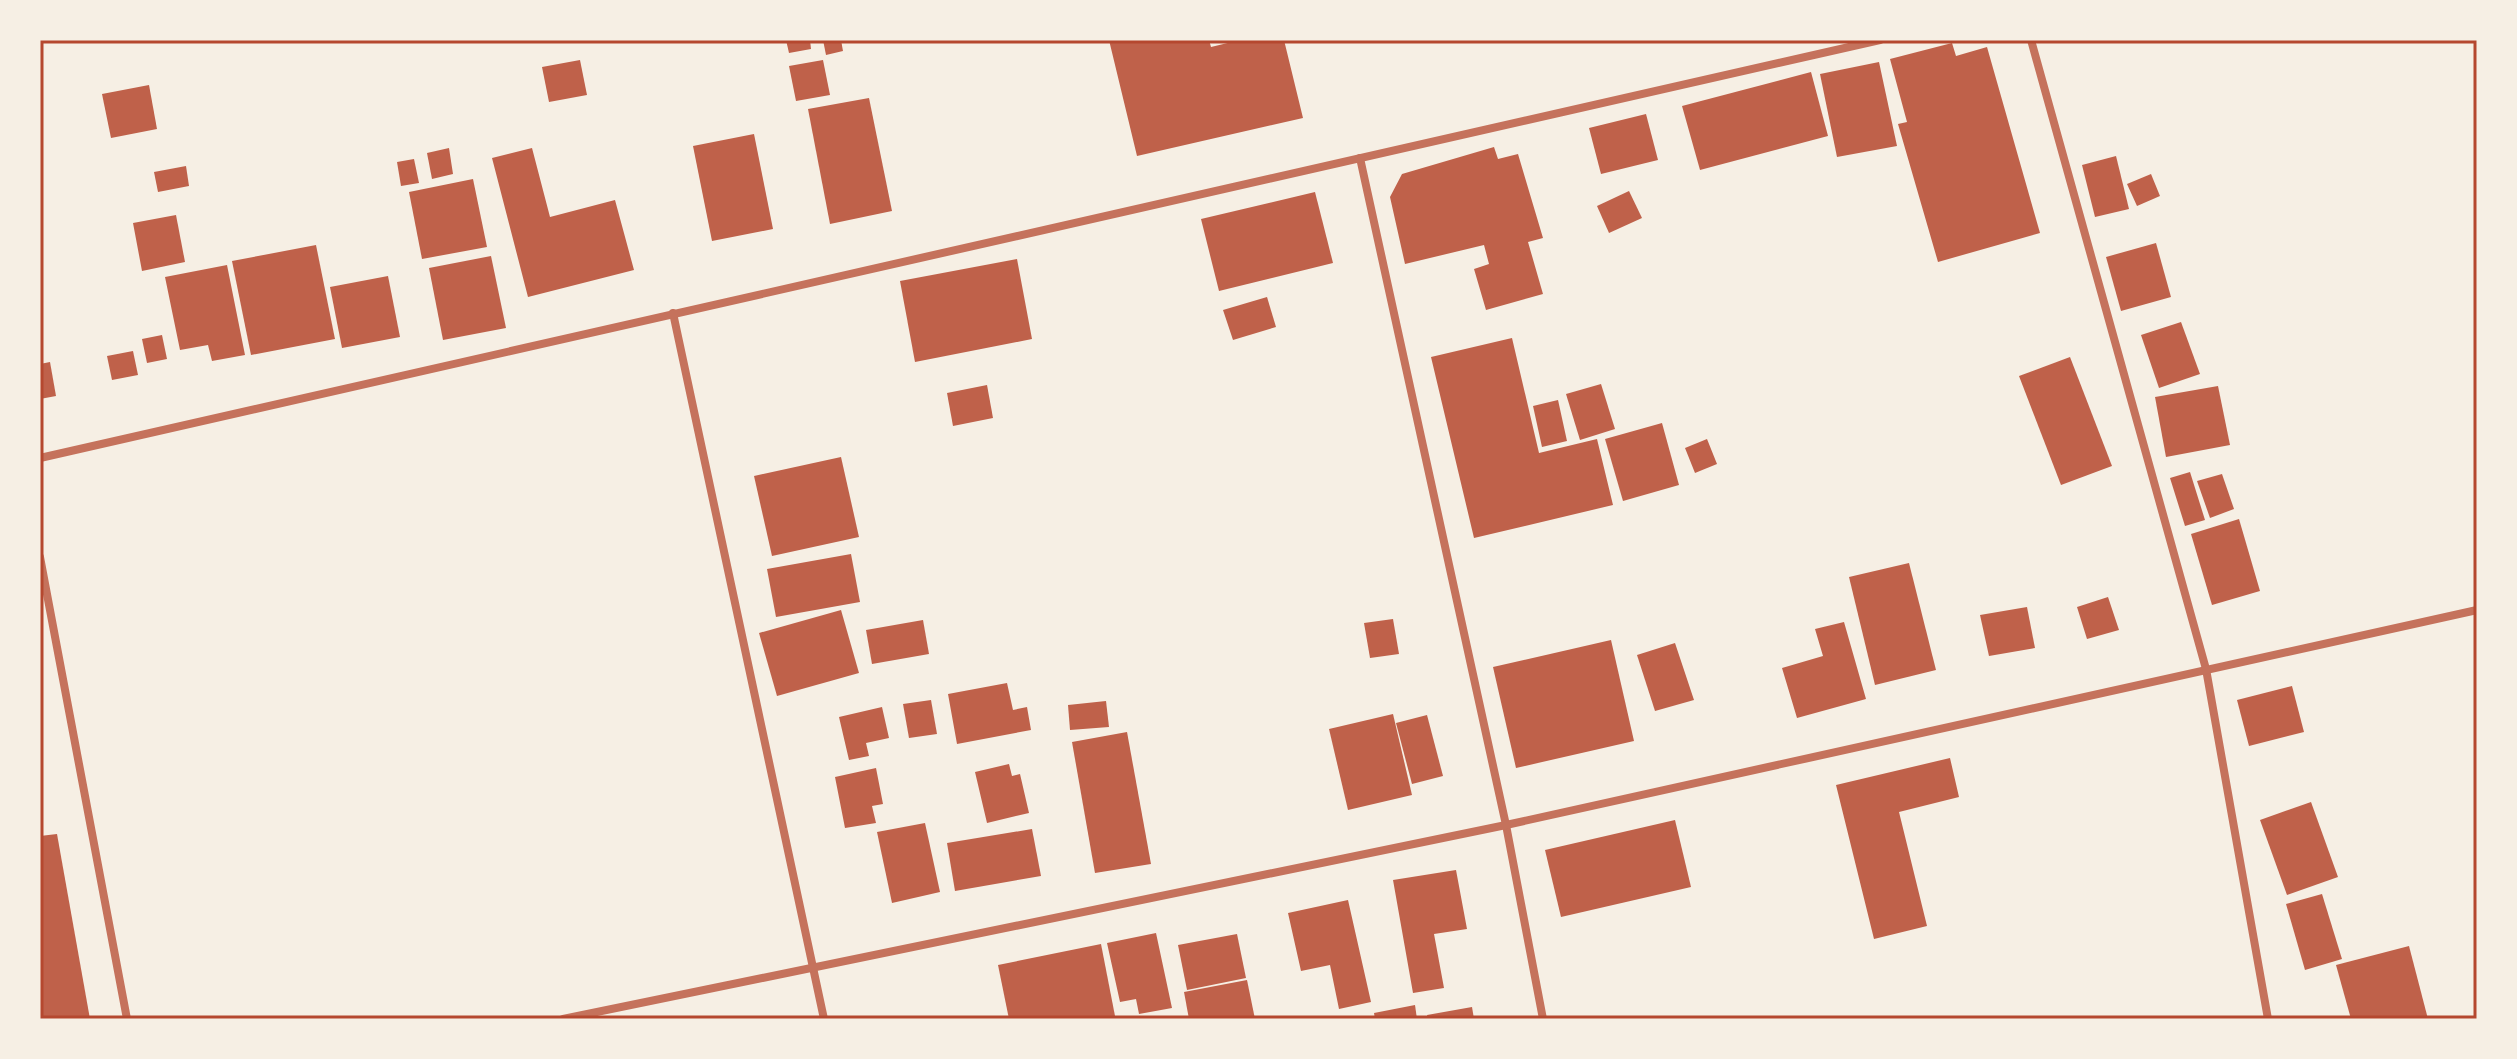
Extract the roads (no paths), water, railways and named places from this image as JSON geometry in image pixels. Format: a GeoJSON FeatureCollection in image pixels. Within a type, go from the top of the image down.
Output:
{"type":"FeatureCollection","features":[{"type":"Feature","properties":{"kind":"street"},"geometry":{"type":"LineString","coordinates":[[40,458],[1880,40]]}},
{"type":"Feature","properties":{"kind":"street"},"geometry":{"type":"LineString","coordinates":[[2031,40],[2206,669],[2268,1019]]}},
{"type":"Feature","properties":{"kind":"street"},"geometry":{"type":"LineString","coordinates":[[1360,158],[1506,825],[1543,1019]]}},
{"type":"Feature","properties":{"kind":"street"},"geometry":{"type":"LineString","coordinates":[[673,313],[824,1019]]}},
{"type":"Feature","properties":{"kind":"street"},"geometry":{"type":"LineString","coordinates":[[40,557],[127,1019]]}},
{"type":"Feature","properties":{"kind":"street"},"geometry":{"type":"LineString","coordinates":[[563,1019],[1506,825],[2477,610]]}}]}
